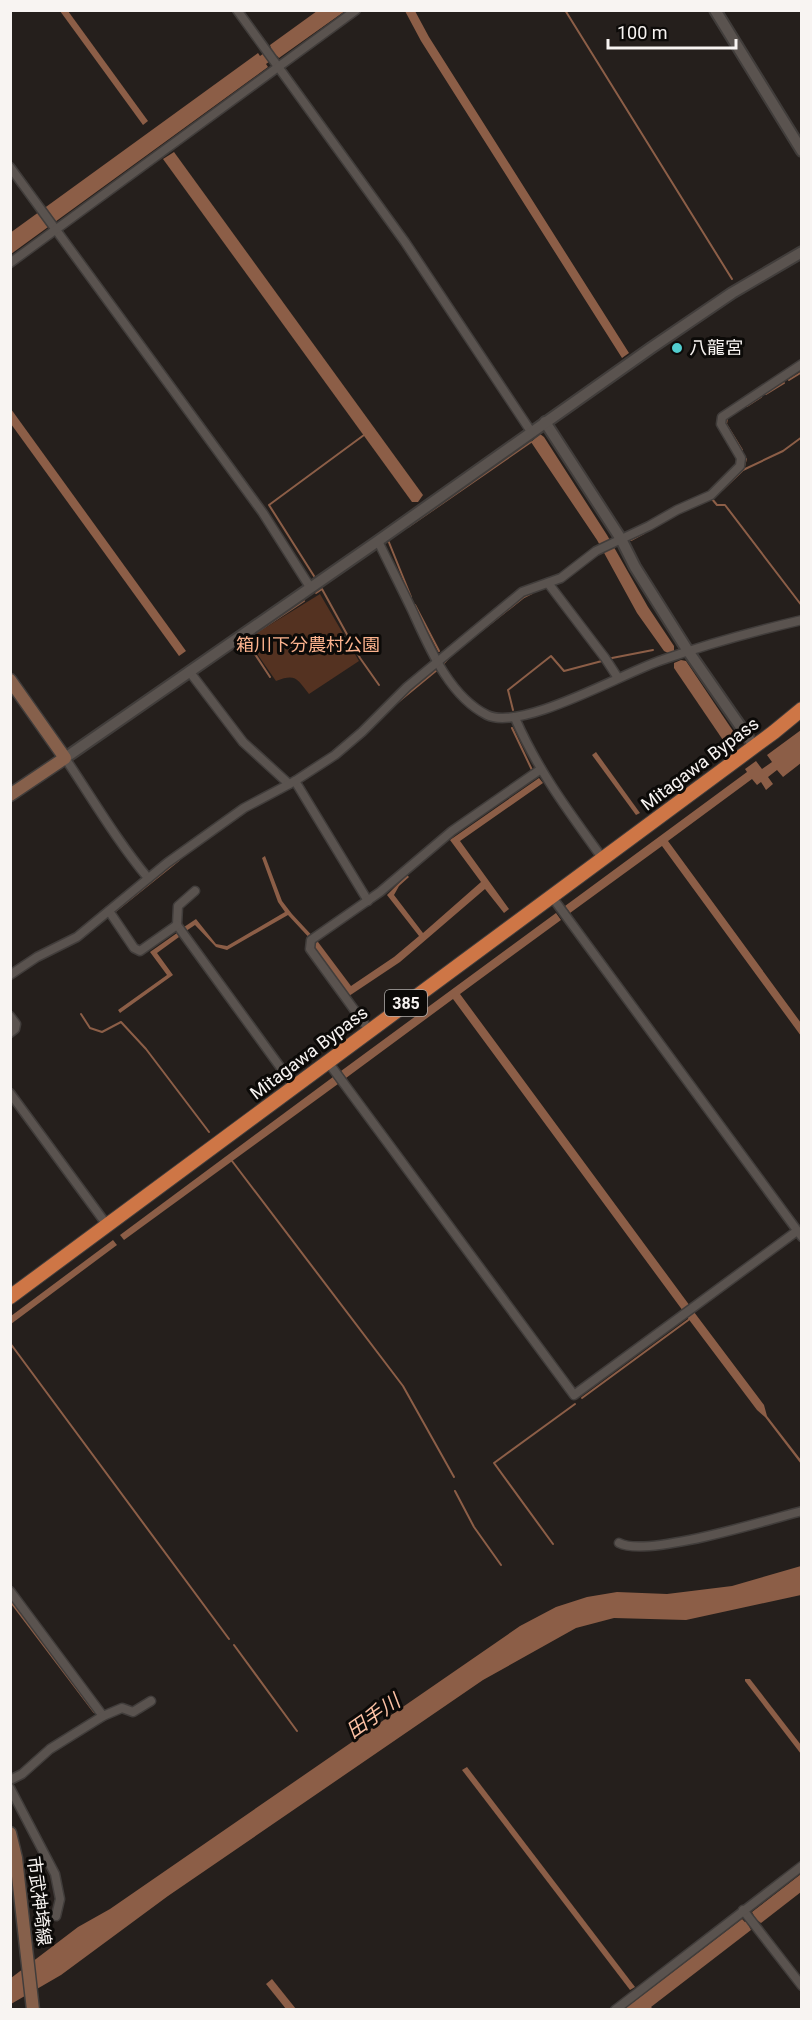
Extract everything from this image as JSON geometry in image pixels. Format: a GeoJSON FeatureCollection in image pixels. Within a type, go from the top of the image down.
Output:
{"type":"FeatureCollection","features":[{"type":"Feature","properties":{"kind":"highway","name":"Mitagawa Bypass"},"geometry":{"type":"LineString","coordinates":[[10,1297],[552,897],[801,709]]}},
{"type":"Feature","properties":{"kind":"main road"},"geometry":{"type":"LineString","coordinates":[[10,680],[65,758],[10,795]]}},
{"type":"Feature","properties":{"kind":"main road","name":"市武神埼線"},"geometry":{"type":"LineString","coordinates":[[10,1833],[16,1858],[33,2010]]}},
{"type":"Feature","properties":{"kind":"street"},"geometry":{"type":"LineString","coordinates":[[237,10],[405,242],[532,433]]}},
{"type":"Feature","properties":{"kind":"street"},"geometry":{"type":"LineString","coordinates":[[10,262],[54,227],[276,64],[356,10]]}},
{"type":"Feature","properties":{"kind":"street"},"geometry":{"type":"LineString","coordinates":[[715,10],[801,151]]}},
{"type":"Feature","properties":{"kind":"street"},"geometry":{"type":"LineString","coordinates":[[10,167],[263,513],[310,587]]}},
{"type":"Feature","properties":{"kind":"street"},"geometry":{"type":"LineString","coordinates":[[148,878],[128,854],[65,758],[732,293],[801,252]]}},
{"type":"Feature","properties":{"kind":"street"},"geometry":{"type":"LineString","coordinates":[[11,974],[37,957],[77,937],[111,914],[148,878],[244,808],[294,783],[335,755],[362,732],[407,687],[522,592],[561,578],[599,550],[711,495],[740,466],[741,458],[721,424],[722,417],[801,364]]}},
{"type":"Feature","properties":{"kind":"street"},"geometry":{"type":"LineString","coordinates":[[545,422],[688,651],[754,746]]}},
{"type":"Feature","properties":{"kind":"street"},"geometry":{"type":"LineString","coordinates":[[378,541],[437,663],[462,694],[476,708],[490,717],[515,718],[563,702],[642,667],[688,651],[801,620]]}},
{"type":"Feature","properties":{"kind":"street"},"geometry":{"type":"LineString","coordinates":[[548,583],[618,678]]}},
{"type":"Feature","properties":{"kind":"street"},"geometry":{"type":"LineString","coordinates":[[189,671],[243,742],[294,783],[368,900]]}},
{"type":"Feature","properties":{"kind":"street"},"geometry":{"type":"LineString","coordinates":[[515,718],[552,789],[603,859]]}},
{"type":"Feature","properties":{"kind":"street"},"geometry":{"type":"LineString","coordinates":[[369,1030],[310,949],[313,939],[368,900],[452,831],[541,769]]}},
{"type":"Feature","properties":{"kind":"street"},"geometry":{"type":"LineString","coordinates":[[195,891],[178,906],[177,925],[294,1086]]}},
{"type":"Feature","properties":{"kind":"street"},"geometry":{"type":"LineString","coordinates":[[328,1062],[574,1395],[799,1234],[552,897]]}},
{"type":"Feature","properties":{"kind":"street"},"geometry":{"type":"LineString","coordinates":[[111,914],[134,948],[140,951],[177,925]]}},
{"type":"Feature","properties":{"kind":"street"},"geometry":{"type":"LineString","coordinates":[[10,1016],[16,1024],[15,1029],[10,1033]]}},
{"type":"Feature","properties":{"kind":"street"},"geometry":{"type":"LineString","coordinates":[[10,1094],[107,1225]]}},
{"type":"Feature","properties":{"kind":"street"},"geometry":{"type":"LineString","coordinates":[[619,1543],[626,1547],[644,1547],[692,1539],[801,1510]]}},
{"type":"Feature","properties":{"kind":"street"},"geometry":{"type":"LineString","coordinates":[[10,1591],[103,1716]]}},
{"type":"Feature","properties":{"kind":"street"},"geometry":{"type":"LineString","coordinates":[[10,1780],[22,1774],[50,1749],[103,1716],[122,1708],[133,1712],[151,1701]]}},
{"type":"Feature","properties":{"kind":"street"},"geometry":{"type":"LineString","coordinates":[[10,1788],[55,1874],[60,1899],[56,1916]]}},
{"type":"Feature","properties":{"kind":"street"},"geometry":{"type":"LineString","coordinates":[[615,2010],[749,1917],[801,1866]]}},
{"type":"Feature","properties":{"kind":"street"},"geometry":{"type":"LineString","coordinates":[[749,1917],[801,1986]]}},
{"type":"Feature","properties":{"kind":"green space","name":"箱川下分農村公園"},"geometry":{"type":"Polygon","coordinates":[[[320,594],[359,661],[309,694],[296,679],[276,681],[247,639],[320,594]]]}},
{"type":"Feature","properties":{"kind":"shaded area"},"geometry":{"type":"Polygon","coordinates":[[[60,11],[68,11],[148,121],[143,125],[60,11]]]}},
{"type":"Feature","properties":{"kind":"shaded area"},"geometry":{"type":"Polygon","coordinates":[[[317,11],[345,11],[279,58],[277,56],[266,64],[268,67],[11,254],[10,233],[258,53],[260,56],[271,48],[270,45],[317,11]]]}},
{"type":"Feature","properties":{"kind":"shaded area"},"geometry":{"type":"Polygon","coordinates":[[[405,11],[415,11],[429,37],[629,353],[622,358],[421,41],[405,11]]]}},
{"type":"Feature","properties":{"kind":"shaded area"},"geometry":{"type":"Polygon","coordinates":[[[174,152],[423,495],[418,502],[412,502],[163,159],[174,152]]]}},
{"type":"Feature","properties":{"kind":"shaded area"},"geometry":{"type":"Polygon","coordinates":[[[11,409],[186,651],[179,656],[11,424],[11,409]]]}},
{"type":"Feature","properties":{"kind":"shaded area"},"geometry":{"type":"Polygon","coordinates":[[[540,434],[607,535],[648,607],[674,646],[674,651],[668,653],[664,651],[637,613],[597,540],[531,442],[540,434]]]}},
{"type":"Feature","properties":{"kind":"shaded area"},"geometry":{"type":"Polygon","coordinates":[[[681,660],[686,661],[733,731],[733,741],[727,746],[674,668],[674,663],[681,660]]]}},
{"type":"Feature","properties":{"kind":"shaded area"},"geometry":{"type":"Polygon","coordinates":[[[801,730],[801,763],[783,777],[777,770],[768,777],[773,784],[766,790],[761,782],[757,785],[752,779],[668,841],[801,1023],[801,1036],[662,846],[570,913],[565,906],[747,772],[745,769],[756,761],[762,769],[772,762],[767,755],[801,730]]]}},
{"type":"Feature","properties":{"kind":"shaded area"},"geometry":{"type":"Polygon","coordinates":[[[596,752],[640,813],[636,815],[592,755],[596,752]]]}},
{"type":"Feature","properties":{"kind":"shaded area"},"geometry":{"type":"Polygon","coordinates":[[[539,778],[543,783],[460,841],[509,909],[504,913],[485,889],[400,962],[349,996],[314,943],[288,915],[227,950],[216,947],[195,925],[186,931],[184,927],[196,919],[216,944],[227,946],[285,912],[278,902],[262,858],[265,856],[282,901],[318,942],[351,986],[394,957],[419,936],[387,895],[407,875],[409,877],[399,886],[394,895],[423,933],[481,882],[450,840],[539,778]]]}},
{"type":"Feature","properties":{"kind":"shaded area"},"geometry":{"type":"Polygon","coordinates":[[[556,913],[561,920],[460,994],[690,1306],[683,1311],[453,999],[346,1078],[341,1071],[556,913]]]}},
{"type":"Feature","properties":{"kind":"shaded area"},"geometry":{"type":"Polygon","coordinates":[[[177,933],[179,937],[157,953],[173,975],[120,1013],[118,1010],[167,975],[150,952],[177,933]]]}},
{"type":"Feature","properties":{"kind":"shaded area"},"geometry":{"type":"Polygon","coordinates":[[[333,1077],[338,1084],[124,1240],[120,1235],[333,1077]]]}},
{"type":"Feature","properties":{"kind":"shaded area"},"geometry":{"type":"Polygon","coordinates":[[[113,1240],[117,1245],[11,1324],[11,1316],[113,1240]]]}},
{"type":"Feature","properties":{"kind":"shaded area"},"geometry":{"type":"Polygon","coordinates":[[[694,1312],[764,1405],[767,1416],[801,1460],[801,1464],[687,1317],[694,1312]]]}},
{"type":"Feature","properties":{"kind":"shaded area"},"geometry":{"type":"Polygon","coordinates":[[[801,1566],[801,1595],[686,1620],[614,1618],[576,1628],[483,1680],[168,1896],[61,1975],[11,2004],[11,1978],[78,1927],[110,1909],[520,1626],[556,1607],[587,1597],[617,1592],[667,1594],[732,1586],[801,1566]]]}},
{"type":"Feature","properties":{"kind":"shaded area"},"geometry":{"type":"Polygon","coordinates":[[[745,1679],[750,1679],[801,1745],[801,1754],[745,1681],[745,1679]]]}},
{"type":"Feature","properties":{"kind":"shaded area"},"geometry":{"type":"Polygon","coordinates":[[[467,1767],[635,1987],[630,1990],[462,1770],[467,1767]]]}},
{"type":"Feature","properties":{"kind":"shaded area"},"geometry":{"type":"Polygon","coordinates":[[[801,1874],[801,1892],[761,1923],[757,1920],[749,1926],[751,1930],[651,2007],[653,2009],[623,2010],[742,1919],[745,1922],[754,1916],[752,1912],[801,1874]]]}},
{"type":"Feature","properties":{"kind":"shaded area"},"geometry":{"type":"Polygon","coordinates":[[[272,1979],[296,2009],[286,2009],[266,1984],[272,1979]]]}},
{"type":"Feature","properties":{"kind":"waterway"},"geometry":{"type":"LineString","coordinates":[[565,10],[732,279]]}},
{"type":"Feature","properties":{"kind":"waterway"},"geometry":{"type":"LineString","coordinates":[[789,380],[802,372]]}},
{"type":"Feature","properties":{"kind":"waterway"},"geometry":{"type":"LineString","coordinates":[[766,394],[784,383]]}},
{"type":"Feature","properties":{"kind":"waterway"},"geometry":{"type":"LineString","coordinates":[[747,406],[761,397]]}},
{"type":"Feature","properties":{"kind":"waterway"},"geometry":{"type":"LineString","coordinates":[[727,418],[726,424],[742,450]]}},
{"type":"Feature","properties":{"kind":"waterway"},"geometry":{"type":"LineString","coordinates":[[314,576],[269,505],[364,435]]}},
{"type":"Feature","properties":{"kind":"waterway"},"geometry":{"type":"LineString","coordinates":[[722,490],[743,470],[783,451],[802,437]]}},
{"type":"Feature","properties":{"kind":"waterway"},"geometry":{"type":"LineString","coordinates":[[408,527],[531,442]]}},
{"type":"Feature","properties":{"kind":"waterway"},"geometry":{"type":"LineString","coordinates":[[743,470],[746,459]]}},
{"type":"Feature","properties":{"kind":"waterway"},"geometry":{"type":"LineString","coordinates":[[712,499],[717,505],[725,505],[802,606]]}},
{"type":"Feature","properties":{"kind":"waterway"},"geometry":{"type":"LineString","coordinates":[[401,531],[388,540],[411,597]]}},
{"type":"Feature","properties":{"kind":"waterway"},"geometry":{"type":"LineString","coordinates":[[631,540],[644,533]]}},
{"type":"Feature","properties":{"kind":"waterway"},"geometry":{"type":"LineString","coordinates":[[316,593],[322,589],[360,658],[379,685]]}},
{"type":"Feature","properties":{"kind":"waterway"},"geometry":{"type":"LineString","coordinates":[[481,631],[532,593]]}},
{"type":"Feature","properties":{"kind":"waterway"},"geometry":{"type":"LineString","coordinates":[[257,632],[304,601]]}},
{"type":"Feature","properties":{"kind":"waterway"},"geometry":{"type":"LineString","coordinates":[[415,605],[439,651]]}},
{"type":"Feature","properties":{"kind":"waterway"},"geometry":{"type":"LineString","coordinates":[[247,638],[245,639],[270,677]]}},
{"type":"Feature","properties":{"kind":"waterway"},"geometry":{"type":"LineString","coordinates":[[612,658],[653,650]]}},
{"type":"Feature","properties":{"kind":"waterway"},"geometry":{"type":"LineString","coordinates":[[443,664],[451,655]]}},
{"type":"Feature","properties":{"kind":"waterway"},"geometry":{"type":"LineString","coordinates":[[513,710],[508,690],[551,656],[564,671],[602,661]]}},
{"type":"Feature","properties":{"kind":"waterway"},"geometry":{"type":"LineString","coordinates":[[392,707],[437,670]]}},
{"type":"Feature","properties":{"kind":"waterway"},"geometry":{"type":"LineString","coordinates":[[512,728],[532,770]]}},
{"type":"Feature","properties":{"kind":"waterway"},"geometry":{"type":"LineString","coordinates":[[113,913],[179,860]]}},
{"type":"Feature","properties":{"kind":"waterway"},"geometry":{"type":"LineString","coordinates":[[81,1014],[90,1028],[102,1032],[121,1022],[146,1049],[209,1132]]}},
{"type":"Feature","properties":{"kind":"waterway"},"geometry":{"type":"LineString","coordinates":[[232,1161],[403,1386],[454,1477]]}},
{"type":"Feature","properties":{"kind":"waterway"},"geometry":{"type":"LineString","coordinates":[[582,1398],[691,1318]]}},
{"type":"Feature","properties":{"kind":"waterway"},"geometry":{"type":"LineString","coordinates":[[10,1343],[229,1639]]}},
{"type":"Feature","properties":{"kind":"waterway"},"geometry":{"type":"LineString","coordinates":[[553,1544],[494,1463],[575,1404]]}},
{"type":"Feature","properties":{"kind":"waterway"},"geometry":{"type":"LineString","coordinates":[[455,1491],[474,1527],[501,1565]]}},
{"type":"Feature","properties":{"kind":"waterway"},"geometry":{"type":"LineString","coordinates":[[10,1601],[94,1712]]}},
{"type":"Feature","properties":{"kind":"waterway"},"geometry":{"type":"LineString","coordinates":[[234,1645],[297,1731]]}},
{"type":"Feature","properties":{"kind":"place","name":"八龍宮"},"geometry":{"type":"Point","coordinates":[677,348]}},
{"type":"Feature","properties":{"kind":"water label","name":"田手川"},"geometry":{"type":"Point","coordinates":[373,1716]}}]}
